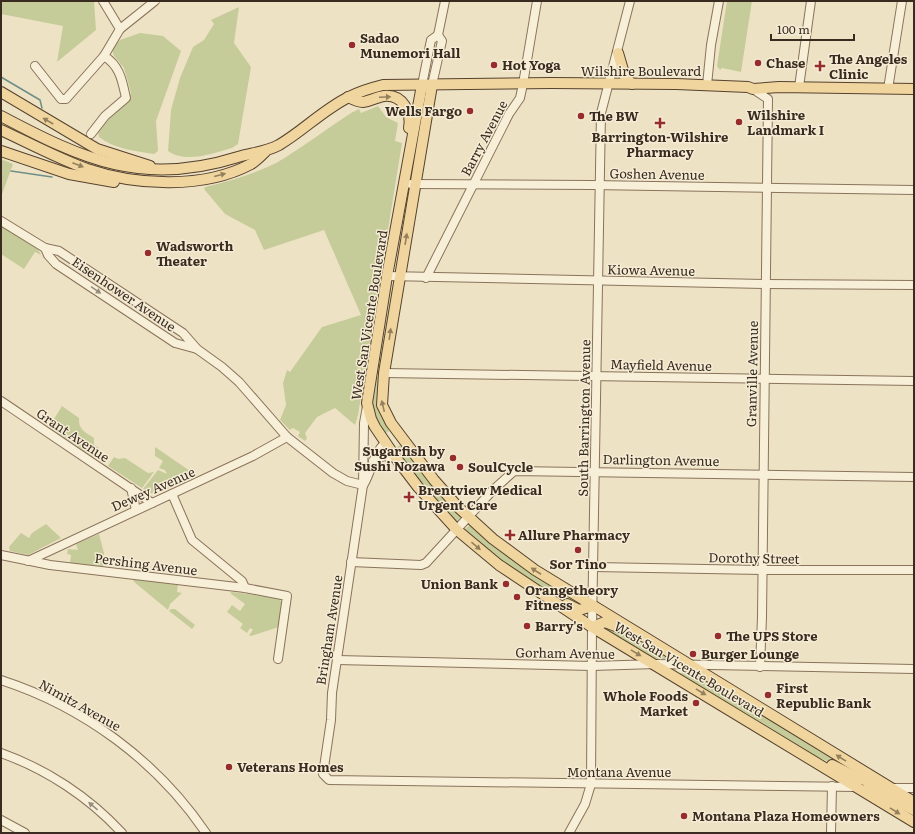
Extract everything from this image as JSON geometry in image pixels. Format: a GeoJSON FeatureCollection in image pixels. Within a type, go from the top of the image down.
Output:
{"type":"FeatureCollection","features":[{"type":"Feature","properties":{"kind":"main road"},"geometry":{"type":"LineString","coordinates":[[618,53],[624,77],[632,84]]}},
{"type":"Feature","properties":{"kind":"main road","name":"Wilshire Boulevard"},"geometry":{"type":"LineString","coordinates":[[1,130],[65,160],[111,175],[158,181],[197,180],[233,171],[253,163],[265,152],[290,138],[348,97],[383,85],[632,84],[707,85],[748,87],[753,89],[798,87],[914,89]]}},
{"type":"Feature","properties":{"kind":"main road","name":"West San Vicente Boulevard"},"geometry":{"type":"LineString","coordinates":[[427,85],[406,170],[387,276],[367,403],[371,419],[385,443],[418,487],[457,530],[499,565],[592,627],[656,664],[914,822]]}},
{"type":"Feature","properties":{"kind":"main road","name":"West San Vicente Boulevard"},"geometry":{"type":"LineString","coordinates":[[427,85],[415,183],[384,373],[382,405],[391,423],[434,480],[468,517],[512,554],[593,606],[914,802]]}},
{"type":"Feature","properties":{"kind":"main road"},"geometry":{"type":"LineString","coordinates":[[1,92],[97,149],[160,170]]}},
{"type":"Feature","properties":{"kind":"main road"},"geometry":{"type":"LineString","coordinates":[[348,97],[362,102],[392,96],[404,103],[408,109],[410,122],[405,155],[406,170]]}},
{"type":"Feature","properties":{"kind":"main road","name":"Wilshire Boulevard"},"geometry":{"type":"LineString","coordinates":[[1,116],[52,143],[82,156],[120,166],[160,170],[208,165],[265,152]]}},
{"type":"Feature","properties":{"kind":"main road"},"geometry":{"type":"LineString","coordinates":[[1,151],[51,169],[98,179],[151,185],[174,185],[197,180]]}},
{"type":"Feature","properties":{"kind":"main road"},"geometry":{"type":"LineString","coordinates":[[385,443],[391,435],[391,423]]}},
{"type":"Feature","properties":{"kind":"main road"},"geometry":{"type":"LineString","coordinates":[[396,458],[394,449],[395,446],[401,443],[406,444]]}},
{"type":"Feature","properties":{"kind":"main road"},"geometry":{"type":"LineString","coordinates":[[533,588],[551,594],[575,609],[582,610],[593,606]]}},
{"type":"Feature","properties":{"kind":"main road"},"geometry":{"type":"LineString","coordinates":[[592,627],[601,623],[609,622],[636,638],[663,648]]}},
{"type":"Feature","properties":{"kind":"main road"},"geometry":{"type":"LineString","coordinates":[[796,749],[814,756],[862,780],[890,788]]}},
{"type":"Feature","properties":{"kind":"main road"},"geometry":{"type":"LineString","coordinates":[[857,787],[879,792],[914,810]]}},
{"type":"Feature","properties":{"kind":"street"},"geometry":{"type":"LineString","coordinates":[[103,1],[120,29]]}},
{"type":"Feature","properties":{"kind":"street"},"geometry":{"type":"LineString","coordinates":[[35,66],[43,78],[64,100],[104,56],[120,29],[155,1]]}},
{"type":"Feature","properties":{"kind":"street"},"geometry":{"type":"LineString","coordinates":[[427,85],[431,40],[438,35],[445,1]]}},
{"type":"Feature","properties":{"kind":"street","name":"Barry Avenue"},"geometry":{"type":"LineString","coordinates":[[426,278],[509,114],[520,98],[537,1]]}},
{"type":"Feature","properties":{"kind":"street","name":"South Barrington Avenue"},"geometry":{"type":"LineString","coordinates":[[569,833],[585,804],[592,784],[592,627],[601,113],[618,53],[630,1]]}},
{"type":"Feature","properties":{"kind":"street"},"geometry":{"type":"LineString","coordinates":[[707,85],[711,46],[719,1]]}},
{"type":"Feature","properties":{"kind":"street"},"geometry":{"type":"LineString","coordinates":[[798,87],[811,1]]}},
{"type":"Feature","properties":{"kind":"street"},"geometry":{"type":"LineString","coordinates":[[888,88],[902,1]]}},
{"type":"Feature","properties":{"kind":"street"},"geometry":{"type":"LineString","coordinates":[[427,85],[442,41],[438,35]]}},
{"type":"Feature","properties":{"kind":"street"},"geometry":{"type":"LineString","coordinates":[[91,134],[105,116],[126,98],[120,73],[116,66],[104,56]]}},
{"type":"Feature","properties":{"kind":"street","name":"Granville Avenue"},"geometry":{"type":"LineString","coordinates":[[753,89],[768,99],[760,667]]}},
{"type":"Feature","properties":{"kind":"street"},"geometry":{"type":"LineString","coordinates":[[403,191],[408,185],[415,183]]}},
{"type":"Feature","properties":{"kind":"street","name":"Goshen Avenue"},"geometry":{"type":"LineString","coordinates":[[415,183],[914,190]]}},
{"type":"Feature","properties":{"kind":"street","name":"Eisenhower Avenue"},"geometry":{"type":"LineString","coordinates":[[1,221],[45,248],[59,251],[183,333],[197,349],[222,367],[239,382],[287,437],[337,476],[347,481],[363,485]]}},
{"type":"Feature","properties":{"kind":"street","name":"Eisenhower Avenue"},"geometry":{"type":"LineString","coordinates":[[45,248],[48,255],[56,264],[116,304],[175,343],[197,349]]}},
{"type":"Feature","properties":{"kind":"street","name":"Kiowa Avenue"},"geometry":{"type":"LineString","coordinates":[[387,276],[765,284],[914,285]]}},
{"type":"Feature","properties":{"kind":"street"},"geometry":{"type":"LineString","coordinates":[[116,304],[124,293]]}},
{"type":"Feature","properties":{"kind":"street","name":"Mayfield Avenue"},"geometry":{"type":"LineString","coordinates":[[384,373],[764,380],[914,381]]}},
{"type":"Feature","properties":{"kind":"street","name":"Grant Avenue"},"geometry":{"type":"LineString","coordinates":[[1,401],[152,503]]}},
{"type":"Feature","properties":{"kind":"street","name":"Bringham Avenue"},"geometry":{"type":"LineString","coordinates":[[325,778],[323,774],[331,720],[332,693],[363,485],[364,423],[367,403]]}},
{"type":"Feature","properties":{"kind":"street","name":"Dewey Avenue"},"geometry":{"type":"LineString","coordinates":[[28,561],[253,456],[287,437]]}},
{"type":"Feature","properties":{"kind":"street","name":"Bringham Avenue"},"geometry":{"type":"LineString","coordinates":[[363,485],[374,462],[377,450],[385,443]]}},
{"type":"Feature","properties":{"kind":"street"},"geometry":{"type":"LineString","coordinates":[[374,462],[384,456],[396,458]]}},
{"type":"Feature","properties":{"kind":"street","name":"Darlington Avenue"},"geometry":{"type":"LineString","coordinates":[[351,562],[421,565],[426,563],[503,480],[514,471],[595,471],[914,477]]}},
{"type":"Feature","properties":{"kind":"street"},"geometry":{"type":"LineString","coordinates":[[131,488],[136,510]]}},
{"type":"Feature","properties":{"kind":"street"},"geometry":{"type":"LineString","coordinates":[[172,494],[192,540],[242,581],[245,588]]}},
{"type":"Feature","properties":{"kind":"street","name":"Pershing Avenue"},"geometry":{"type":"LineString","coordinates":[[1,555],[28,561],[245,588],[288,596],[278,659]]}},
{"type":"Feature","properties":{"kind":"street","name":"Dorothy Street"},"geometry":{"type":"LineString","coordinates":[[594,567],[762,570],[914,570]]}},
{"type":"Feature","properties":{"kind":"street","name":"Gorham Avenue"},"geometry":{"type":"LineString","coordinates":[[337,660],[592,666],[656,664],[692,666],[914,669]]}},
{"type":"Feature","properties":{"kind":"street","name":"Nimitz Avenue"},"geometry":{"type":"LineString","coordinates":[[1,680],[33,692],[70,710],[117,739],[144,761],[177,795],[206,833]]}},
{"type":"Feature","properties":{"kind":"street"},"geometry":{"type":"LineString","coordinates":[[1,753],[56,778],[93,806],[122,833]]}},
{"type":"Feature","properties":{"kind":"street","name":"Montana Avenue"},"geometry":{"type":"LineString","coordinates":[[325,778],[329,780],[914,788]]}},
{"type":"Feature","properties":{"kind":"street"},"geometry":{"type":"LineString","coordinates":[[831,833],[832,786]]}},
{"type":"Feature","properties":{"kind":"street"},"geometry":{"type":"LineString","coordinates":[[1,820],[25,833]]}},
{"type":"Feature","properties":{"kind":"green space"},"geometry":{"type":"Polygon","coordinates":[[[1,1],[94,1],[96,30],[57,62],[63,26],[1,14],[1,1]]]}},
{"type":"Feature","properties":{"kind":"green space"},"geometry":{"type":"Polygon","coordinates":[[[727,1],[752,1],[741,72],[722,68],[720,70],[717,66],[727,1]]]}},
{"type":"Feature","properties":{"kind":"green space"},"geometry":{"type":"Polygon","coordinates":[[[239,7],[234,43],[251,67],[238,144],[232,148],[209,155],[183,157],[175,155],[168,151],[171,110],[180,78],[193,47],[204,40],[214,24],[211,20],[239,7]]]}},
{"type":"Feature","properties":{"kind":"green space"},"geometry":{"type":"Polygon","coordinates":[[[140,33],[163,36],[181,51],[156,121],[158,151],[154,154],[118,147],[99,137],[98,132],[131,93],[124,68],[114,56],[112,49],[120,40],[140,33]]]}},
{"type":"Feature","properties":{"kind":"green space"},"geometry":{"type":"Polygon","coordinates":[[[378,106],[386,117],[398,123],[395,141],[402,143],[358,415],[355,425],[335,408],[317,417],[305,433],[307,438],[305,441],[298,436],[300,432],[293,428],[290,430],[280,420],[286,405],[283,383],[287,370],[290,372],[322,327],[361,315],[324,230],[264,250],[255,230],[225,214],[204,189],[205,187],[259,171],[276,163],[351,113],[359,109],[361,113],[378,106]]]}},
{"type":"Feature","properties":{"kind":"green space"},"geometry":{"type":"Polygon","coordinates":[[[1,159],[13,164],[1,197],[1,159]]]}},
{"type":"Feature","properties":{"kind":"green space"},"geometry":{"type":"Polygon","coordinates":[[[1,227],[5,227],[37,248],[41,255],[35,252],[24,269],[1,254],[1,227]]]}},
{"type":"Feature","properties":{"kind":"green space"},"geometry":{"type":"Polygon","coordinates":[[[392,289],[395,290],[377,403],[379,412],[389,431],[384,434],[376,420],[373,404],[392,289]]]}},
{"type":"Feature","properties":{"kind":"green space"},"geometry":{"type":"Polygon","coordinates":[[[62,406],[79,418],[81,428],[94,438],[94,445],[99,448],[93,457],[49,427],[62,406]]]}},
{"type":"Feature","properties":{"kind":"green space"},"geometry":{"type":"Polygon","coordinates":[[[402,445],[461,517],[457,522],[455,522],[415,477],[396,449],[398,446],[402,445]]]}},
{"type":"Feature","properties":{"kind":"green space"},"geometry":{"type":"Polygon","coordinates":[[[155,447],[196,475],[156,494],[149,493],[143,489],[158,470],[167,474],[165,470],[159,468],[163,461],[155,456],[155,447]]]}},
{"type":"Feature","properties":{"kind":"green space"},"geometry":{"type":"Polygon","coordinates":[[[114,457],[118,459],[125,458],[148,473],[154,472],[142,488],[108,466],[114,457]]]}},
{"type":"Feature","properties":{"kind":"green space"},"geometry":{"type":"Polygon","coordinates":[[[46,524],[61,538],[28,555],[10,551],[9,547],[21,533],[29,538],[32,533],[46,524]]]}},
{"type":"Feature","properties":{"kind":"green space"},"geometry":{"type":"Polygon","coordinates":[[[471,524],[584,604],[574,606],[511,569],[464,530],[471,524]]]}},
{"type":"Feature","properties":{"kind":"green space"},"geometry":{"type":"Polygon","coordinates":[[[99,534],[104,553],[103,567],[70,563],[71,555],[67,554],[68,549],[78,550],[76,544],[99,534]]]}},
{"type":"Feature","properties":{"kind":"green space"},"geometry":{"type":"Polygon","coordinates":[[[135,578],[178,584],[177,592],[182,593],[170,604],[168,610],[133,581],[135,578]]]}},
{"type":"Feature","properties":{"kind":"green space"},"geometry":{"type":"Polygon","coordinates":[[[230,593],[279,598],[283,605],[279,627],[251,636],[249,635],[253,630],[250,628],[247,633],[240,628],[243,624],[227,612],[232,605],[240,611],[245,604],[230,593]]]}},
{"type":"Feature","properties":{"kind":"green space"},"geometry":{"type":"Polygon","coordinates":[[[171,609],[175,609],[195,625],[192,629],[169,611],[171,609]]]}},
{"type":"Feature","properties":{"kind":"green space"},"geometry":{"type":"Polygon","coordinates":[[[611,625],[673,659],[656,659],[601,626],[611,625]]]}},
{"type":"Feature","properties":{"kind":"green space"},"geometry":{"type":"Polygon","coordinates":[[[678,673],[695,673],[866,777],[861,777],[799,748],[678,673]]]}},
{"type":"Feature","properties":{"kind":"waterway"},"geometry":{"type":"LineString","coordinates":[[1,77],[40,100],[42,108]]}},
{"type":"Feature","properties":{"kind":"waterway"},"geometry":{"type":"LineString","coordinates":[[11,171],[52,177]]}},
{"type":"Feature","properties":{"kind":"place","name":"Sadao Munemori Hall"},"geometry":{"type":"Point","coordinates":[352,45]}},
{"type":"Feature","properties":{"kind":"place","name":"Chase"},"geometry":{"type":"Point","coordinates":[758,63]}},
{"type":"Feature","properties":{"kind":"place","name":"Hot Yoga"},"geometry":{"type":"Point","coordinates":[494,65]}},
{"type":"Feature","properties":{"kind":"place","name":"The Angeles Clinic"},"geometry":{"type":"Point","coordinates":[820,66]}},
{"type":"Feature","properties":{"kind":"place","name":"Wells Fargo"},"geometry":{"type":"Point","coordinates":[470,111]}},
{"type":"Feature","properties":{"kind":"place","name":"The BW"},"geometry":{"type":"Point","coordinates":[581,116]}},
{"type":"Feature","properties":{"kind":"place","name":"Wilshire Landmark I"},"geometry":{"type":"Point","coordinates":[739,122]}},
{"type":"Feature","properties":{"kind":"place","name":"Barrington-Wilshire Pharmacy"},"geometry":{"type":"Point","coordinates":[660,123]}},
{"type":"Feature","properties":{"kind":"place","name":"Wadsworth Theater"},"geometry":{"type":"Point","coordinates":[148,253]}},
{"type":"Feature","properties":{"kind":"place","name":"Sugarfish by Sushi Nozawa"},"geometry":{"type":"Point","coordinates":[453,458]}},
{"type":"Feature","properties":{"kind":"place","name":"SoulCycle"},"geometry":{"type":"Point","coordinates":[460,467]}},
{"type":"Feature","properties":{"kind":"place","name":"Brentview Medical Urgent Care"},"geometry":{"type":"Point","coordinates":[409,497]}},
{"type":"Feature","properties":{"kind":"place","name":"Allure Pharmacy"},"geometry":{"type":"Point","coordinates":[510,535]}},
{"type":"Feature","properties":{"kind":"place","name":"Sor Tino"},"geometry":{"type":"Point","coordinates":[578,550]}},
{"type":"Feature","properties":{"kind":"place","name":"Union Bank"},"geometry":{"type":"Point","coordinates":[506,584]}},
{"type":"Feature","properties":{"kind":"place","name":"Orangetheory Fitness"},"geometry":{"type":"Point","coordinates":[517,597]}},
{"type":"Feature","properties":{"kind":"place","name":"Barry's"},"geometry":{"type":"Point","coordinates":[527,626]}},
{"type":"Feature","properties":{"kind":"place","name":"The UPS Store"},"geometry":{"type":"Point","coordinates":[718,636]}},
{"type":"Feature","properties":{"kind":"place","name":"Burger Lounge"},"geometry":{"type":"Point","coordinates":[693,654]}},
{"type":"Feature","properties":{"kind":"place","name":"First Republic Bank"},"geometry":{"type":"Point","coordinates":[768,695]}},
{"type":"Feature","properties":{"kind":"place","name":"Whole Foods Market"},"geometry":{"type":"Point","coordinates":[696,703]}},
{"type":"Feature","properties":{"kind":"place","name":"Veterans Homes"},"geometry":{"type":"Point","coordinates":[229,767]}},
{"type":"Feature","properties":{"kind":"place","name":"Montana Plaza Homeowners"},"geometry":{"type":"Point","coordinates":[684,816]}}]}
